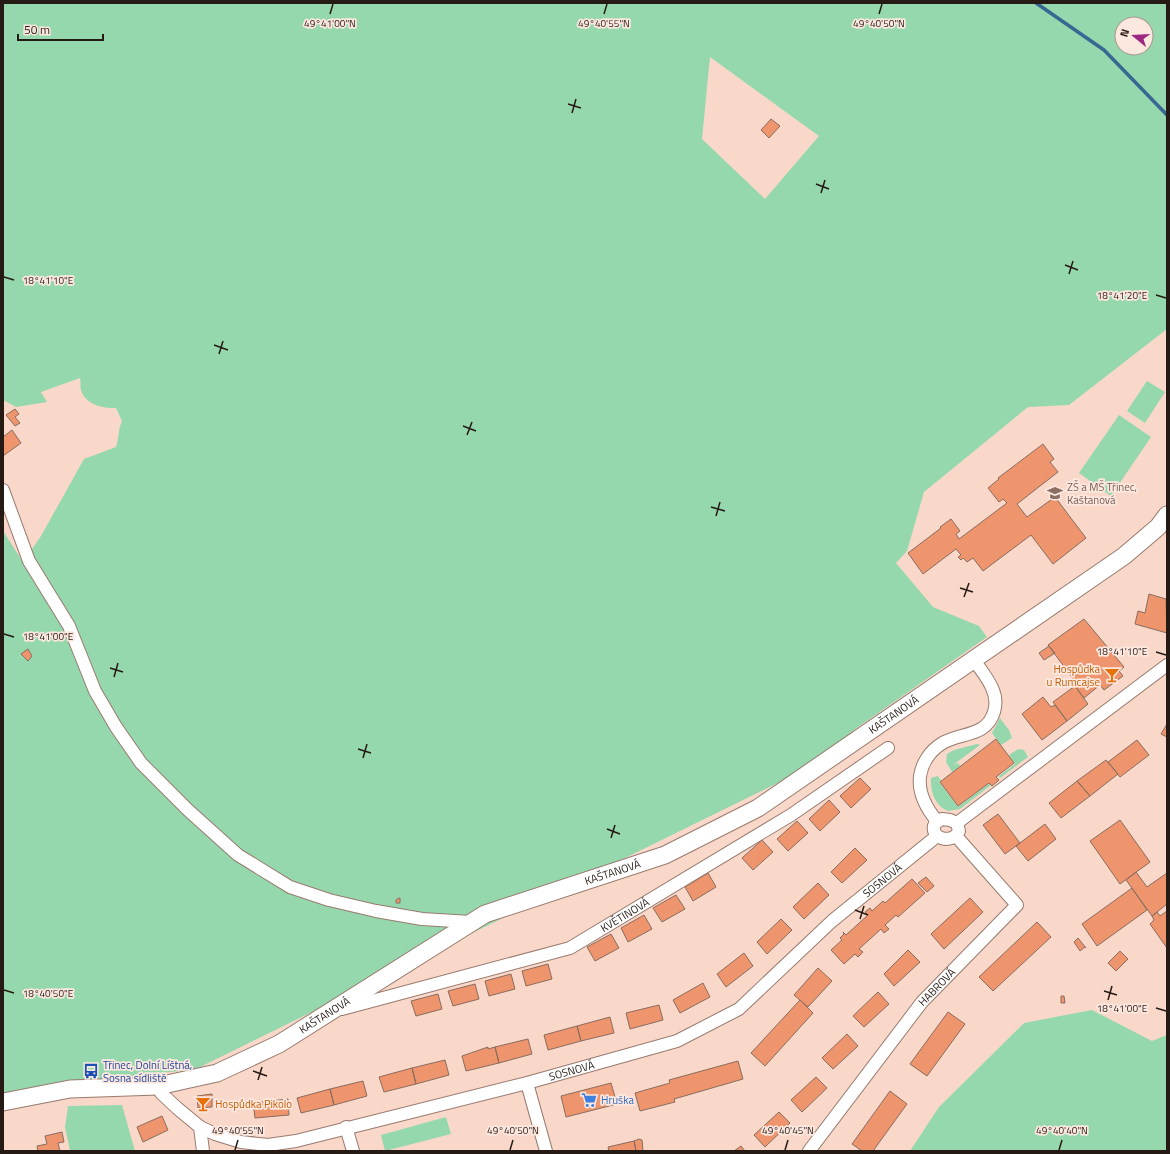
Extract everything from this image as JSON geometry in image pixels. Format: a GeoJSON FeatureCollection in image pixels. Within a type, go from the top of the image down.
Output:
{"type":"FeatureCollection","features":[{"type":"Feature","properties":{"kind":"street"},"geometry":{"type":"LineString","coordinates":[[3,490],[29,561],[69,626],[95,691],[116,727],[141,763],[188,810],[238,855],[290,887],[328,900],[376,911],[422,919],[472,922]]}},
{"type":"Feature","properties":{"kind":"street","name":"KAŠTANOVÁ"},"geometry":{"type":"LineString","coordinates":[[3,1102],[70,1089],[158,1086],[217,1073],[279,1044],[485,914],[665,854],[758,808],[1124,556],[1158,527],[1167,515]]}},
{"type":"Feature","properties":{"kind":"street"},"geometry":{"type":"LineString","coordinates":[[937,821],[926,806],[921,792],[920,777],[925,761],[940,744],[983,728],[990,720],[995,708],[993,689],[974,660]]}},
{"type":"Feature","properties":{"kind":"street"},"geometry":{"type":"LineString","coordinates":[[957,823],[1167,665]]}},
{"type":"Feature","properties":{"kind":"street","name":"KVĚTINOVÁ"},"geometry":{"type":"LineString","coordinates":[[331,1012],[570,948],[798,811],[888,748]]}},
{"type":"Feature","properties":{"kind":"street"},"geometry":{"type":"LineString","coordinates":[[937,821],[946,819],[957,823]]}},
{"type":"Feature","properties":{"kind":"street"},"geometry":{"type":"LineString","coordinates":[[937,821],[933,830],[937,836],[948,839],[956,836],[959,831],[957,823]]}},
{"type":"Feature","properties":{"kind":"street","name":"SOSNOVÁ"},"geometry":{"type":"LineString","coordinates":[[158,1086],[161,1093],[176,1108],[200,1127],[241,1142],[268,1145],[296,1140],[528,1083],[677,1041],[739,1009],[832,921],[937,836]]}},
{"type":"Feature","properties":{"kind":"street","name":"HABROVÁ"},"geometry":{"type":"LineString","coordinates":[[809,1151],[922,1002],[1017,905],[956,836]]}},
{"type":"Feature","properties":{"kind":"street"},"geometry":{"type":"LineString","coordinates":[[528,1083],[546,1151]]}},
{"type":"Feature","properties":{"kind":"street"},"geometry":{"type":"LineString","coordinates":[[200,1127],[203,1151]]}},
{"type":"Feature","properties":{"kind":"street"},"geometry":{"type":"LineString","coordinates":[[346,1127],[353,1151]]}},
{"type":"Feature","properties":{"kind":"green space"},"geometry":{"type":"Polygon","coordinates":[[[3,3],[1167,3],[1167,329],[1069,405],[1028,407],[924,492],[907,551],[896,563],[933,607],[979,626],[987,637],[858,727],[802,771],[196,1069],[69,1084],[3,1097],[3,531],[30,573],[47,594],[57,594],[30,552],[41,536],[84,459],[116,447],[122,421],[116,408],[106,408],[95,405],[86,399],[81,390],[80,378],[41,392],[47,402],[16,407],[3,400],[3,3]],[[710,57],[702,139],[765,199],[819,136],[710,57]]]}},
{"type":"Feature","properties":{"kind":"green space"},"geometry":{"type":"Polygon","coordinates":[[[1147,381],[1165,392],[1145,423],[1127,411],[1147,381]]]}},
{"type":"Feature","properties":{"kind":"green space"},"geometry":{"type":"Polygon","coordinates":[[[1119,415],[1151,437],[1111,496],[1079,473],[1119,415]]]}},
{"type":"Feature","properties":{"kind":"green space"},"geometry":{"type":"Polygon","coordinates":[[[1000,718],[1009,730],[1012,738],[1001,745],[992,733],[1000,718]]]}},
{"type":"Feature","properties":{"kind":"green space"},"geometry":{"type":"Polygon","coordinates":[[[977,744],[980,745],[953,765],[958,763],[960,766],[952,772],[946,762],[947,754],[954,750],[977,744]]]}},
{"type":"Feature","properties":{"kind":"green space"},"geometry":{"type":"Polygon","coordinates":[[[1018,749],[1024,750],[1028,757],[1000,778],[999,776],[1015,764],[1009,755],[1018,749]]]}},
{"type":"Feature","properties":{"kind":"green space"},"geometry":{"type":"Polygon","coordinates":[[[938,776],[941,781],[939,782],[958,807],[990,783],[991,785],[960,809],[948,811],[943,809],[934,798],[931,788],[931,778],[938,776]]]}},
{"type":"Feature","properties":{"kind":"green space"},"geometry":{"type":"Polygon","coordinates":[[[1092,1010],[1152,1041],[1167,1035],[1167,1151],[910,1151],[939,1107],[1024,1023],[1092,1010]]]}},
{"type":"Feature","properties":{"kind":"green space"},"geometry":{"type":"Polygon","coordinates":[[[122,1105],[135,1151],[70,1151],[65,1127],[68,1106],[122,1105]]]}},
{"type":"Feature","properties":{"kind":"green space"},"geometry":{"type":"Polygon","coordinates":[[[446,1117],[451,1134],[385,1151],[381,1135],[446,1117]]]}},
{"type":"Feature","properties":{"kind":"building"},"geometry":{"type":"Polygon","coordinates":[[[771,119],[780,126],[769,138],[761,130],[771,119]]]}},
{"type":"Feature","properties":{"kind":"building"},"geometry":{"type":"Polygon","coordinates":[[[15,409],[19,414],[15,417],[20,423],[15,426],[6,415],[15,409]]]}},
{"type":"Feature","properties":{"kind":"building"},"geometry":{"type":"Polygon","coordinates":[[[12,430],[21,443],[3,456],[3,437],[12,430]]]}},
{"type":"Feature","properties":{"kind":"building"},"geometry":{"type":"Polygon","coordinates":[[[1043,444],[1054,459],[1050,462],[1058,472],[1017,504],[1027,517],[1055,497],[1086,538],[1053,564],[1031,535],[983,571],[973,558],[967,562],[963,558],[961,560],[958,557],[961,555],[956,549],[923,574],[908,553],[951,519],[960,531],[956,534],[959,539],[1007,503],[1003,499],[999,502],[988,488],[999,479],[998,478],[1043,444]]]}},
{"type":"Feature","properties":{"kind":"building"},"geometry":{"type":"Polygon","coordinates":[[[1149,594],[1166,599],[1167,633],[1135,624],[1138,611],[1145,613],[1149,594]]]}},
{"type":"Feature","properties":{"kind":"building"},"geometry":{"type":"Polygon","coordinates":[[[1084,619],[1124,667],[1119,671],[1123,676],[1104,690],[1100,685],[1084,698],[1075,686],[1077,684],[1048,645],[1084,619]]]}},
{"type":"Feature","properties":{"kind":"building"},"geometry":{"type":"Polygon","coordinates":[[[1049,646],[1055,653],[1044,660],[1039,653],[1049,646]]]}},
{"type":"Feature","properties":{"kind":"building"},"geometry":{"type":"Polygon","coordinates":[[[28,649],[32,656],[28,661],[21,654],[28,649]]]}},
{"type":"Feature","properties":{"kind":"building"},"geometry":{"type":"Polygon","coordinates":[[[1075,686],[1088,704],[1067,721],[1053,702],[1075,686]]]}},
{"type":"Feature","properties":{"kind":"building"},"geometry":{"type":"Polygon","coordinates":[[[1043,697],[1051,707],[1055,705],[1067,721],[1042,740],[1022,714],[1043,697]]]}},
{"type":"Feature","properties":{"kind":"building"},"geometry":{"type":"Polygon","coordinates":[[[1167,724],[1167,737],[1161,734],[1167,724]]]}},
{"type":"Feature","properties":{"kind":"building"},"geometry":{"type":"Polygon","coordinates":[[[996,739],[1014,763],[996,777],[999,780],[992,786],[989,783],[958,806],[940,782],[996,739]]]}},
{"type":"Feature","properties":{"kind":"building"},"geometry":{"type":"Polygon","coordinates":[[[1137,740],[1149,755],[1120,777],[1108,762],[1137,740]]]}},
{"type":"Feature","properties":{"kind":"building"},"geometry":{"type":"Polygon","coordinates":[[[1106,760],[1118,774],[1090,796],[1077,781],[1106,760]]]}},
{"type":"Feature","properties":{"kind":"building"},"geometry":{"type":"Polygon","coordinates":[[[860,778],[871,789],[851,808],[840,796],[860,778]]]}},
{"type":"Feature","properties":{"kind":"building"},"geometry":{"type":"Polygon","coordinates":[[[1077,781],[1090,796],[1061,818],[1049,803],[1077,781]]]}},
{"type":"Feature","properties":{"kind":"building"},"geometry":{"type":"Polygon","coordinates":[[[829,800],[840,812],[820,831],[809,819],[829,800]]]}},
{"type":"Feature","properties":{"kind":"building"},"geometry":{"type":"Polygon","coordinates":[[[998,814],[1020,843],[1005,854],[983,825],[998,814]]]}},
{"type":"Feature","properties":{"kind":"building"},"geometry":{"type":"Polygon","coordinates":[[[1120,820],[1150,862],[1120,884],[1090,841],[1120,820]]]}},
{"type":"Feature","properties":{"kind":"building"},"geometry":{"type":"Polygon","coordinates":[[[797,821],[808,833],[788,851],[777,839],[797,821]]]}},
{"type":"Feature","properties":{"kind":"building"},"geometry":{"type":"Polygon","coordinates":[[[1045,824],[1056,839],[1028,861],[1016,846],[1045,824]]]}},
{"type":"Feature","properties":{"kind":"building"},"geometry":{"type":"Polygon","coordinates":[[[762,840],[773,852],[753,870],[742,858],[762,840]]]}},
{"type":"Feature","properties":{"kind":"building"},"geometry":{"type":"Polygon","coordinates":[[[855,848],[867,860],[842,883],[831,872],[855,848]]]}},
{"type":"Feature","properties":{"kind":"building"},"geometry":{"type":"Polygon","coordinates":[[[1136,872],[1147,887],[1167,873],[1167,904],[1152,916],[1126,880],[1136,872]]]}},
{"type":"Feature","properties":{"kind":"building"},"geometry":{"type":"Polygon","coordinates":[[[708,873],[716,887],[693,901],[685,887],[708,873]]]}},
{"type":"Feature","properties":{"kind":"building"},"geometry":{"type":"Polygon","coordinates":[[[926,877],[934,886],[927,892],[918,883],[926,877]]]}},
{"type":"Feature","properties":{"kind":"building"},"geometry":{"type":"Polygon","coordinates":[[[912,879],[925,893],[898,917],[896,915],[885,925],[889,929],[884,933],[881,929],[859,949],[863,952],[858,957],[855,954],[844,964],[831,950],[842,940],[840,938],[844,934],[843,932],[846,935],[868,915],[865,912],[870,908],[872,911],[883,901],[885,903],[912,879]]]}},
{"type":"Feature","properties":{"kind":"building"},"geometry":{"type":"Polygon","coordinates":[[[818,883],[829,895],[804,919],[793,907],[818,883]]]}},
{"type":"Feature","properties":{"kind":"building"},"geometry":{"type":"Polygon","coordinates":[[[1132,888],[1147,910],[1097,946],[1082,924],[1132,888]]]}},
{"type":"Feature","properties":{"kind":"building"},"geometry":{"type":"Polygon","coordinates":[[[676,895],[685,909],[662,922],[653,908],[676,895]]]}},
{"type":"Feature","properties":{"kind":"building"},"geometry":{"type":"Polygon","coordinates":[[[399,898],[400,903],[396,903],[396,900],[399,898]]]}},
{"type":"Feature","properties":{"kind":"building"},"geometry":{"type":"Polygon","coordinates":[[[970,898],[983,912],[944,949],[931,934],[970,898]]]}},
{"type":"Feature","properties":{"kind":"building"},"geometry":{"type":"Polygon","coordinates":[[[1167,911],[1167,948],[1150,924],[1154,920],[1152,916],[1157,912],[1160,916],[1167,911]]]}},
{"type":"Feature","properties":{"kind":"building"},"geometry":{"type":"Polygon","coordinates":[[[644,915],[652,929],[628,942],[621,928],[644,915]]]}},
{"type":"Feature","properties":{"kind":"building"},"geometry":{"type":"Polygon","coordinates":[[[781,919],[792,930],[767,954],[757,942],[781,919]]]}},
{"type":"Feature","properties":{"kind":"building"},"geometry":{"type":"Polygon","coordinates":[[[1037,922],[1051,937],[993,991],[979,977],[1037,922]]]}},
{"type":"Feature","properties":{"kind":"building"},"geometry":{"type":"Polygon","coordinates":[[[611,934],[619,948],[595,961],[587,947],[611,934]]]}},
{"type":"Feature","properties":{"kind":"building"},"geometry":{"type":"Polygon","coordinates":[[[1078,938],[1086,948],[1085,947],[1080,951],[1074,942],[1078,938]]]}},
{"type":"Feature","properties":{"kind":"building"},"geometry":{"type":"Polygon","coordinates":[[[908,950],[920,962],[894,986],[884,974],[908,950]]]}},
{"type":"Feature","properties":{"kind":"building"},"geometry":{"type":"Polygon","coordinates":[[[1120,951],[1128,959],[1116,971],[1108,963],[1120,951]]]}},
{"type":"Feature","properties":{"kind":"building"},"geometry":{"type":"Polygon","coordinates":[[[744,953],[753,966],[726,987],[717,974],[744,953]]]}},
{"type":"Feature","properties":{"kind":"building"},"geometry":{"type":"Polygon","coordinates":[[[548,964],[552,979],[526,986],[522,971],[548,964]]]}},
{"type":"Feature","properties":{"kind":"building"},"geometry":{"type":"Polygon","coordinates":[[[818,968],[832,981],[808,1007],[794,995],[818,968]]]}},
{"type":"Feature","properties":{"kind":"building"},"geometry":{"type":"Polygon","coordinates":[[[511,974],[515,989],[489,996],[485,981],[511,974]]]}},
{"type":"Feature","properties":{"kind":"building"},"geometry":{"type":"Polygon","coordinates":[[[703,983],[710,997],[680,1013],[673,1000],[703,983]]]}},
{"type":"Feature","properties":{"kind":"building"},"geometry":{"type":"Polygon","coordinates":[[[475,984],[479,999],[453,1006],[448,991],[475,984]]]}},
{"type":"Feature","properties":{"kind":"building"},"geometry":{"type":"Polygon","coordinates":[[[878,992],[889,1004],[864,1027],[853,1016],[878,992]]]}},
{"type":"Feature","properties":{"kind":"building"},"geometry":{"type":"Polygon","coordinates":[[[438,994],[442,1009],[416,1016],[411,1001],[438,994]]]}},
{"type":"Feature","properties":{"kind":"building"},"geometry":{"type":"Polygon","coordinates":[[[1061,996],[1064,996],[1065,1003],[1061,1003],[1061,996]]]}},
{"type":"Feature","properties":{"kind":"building"},"geometry":{"type":"Polygon","coordinates":[[[800,1000],[813,1013],[765,1066],[751,1053],[800,1000]]]}},
{"type":"Feature","properties":{"kind":"building"},"geometry":{"type":"Polygon","coordinates":[[[659,1005],[663,1020],[630,1029],[626,1013],[659,1005]]]}},
{"type":"Feature","properties":{"kind":"building"},"geometry":{"type":"Polygon","coordinates":[[[948,1012],[965,1024],[927,1076],[910,1064],[948,1012]]]}},
{"type":"Feature","properties":{"kind":"building"},"geometry":{"type":"Polygon","coordinates":[[[610,1017],[614,1033],[581,1041],[577,1026],[610,1017]]]}},
{"type":"Feature","properties":{"kind":"building"},"geometry":{"type":"Polygon","coordinates":[[[577,1026],[581,1041],[548,1050],[544,1035],[577,1026]]]}},
{"type":"Feature","properties":{"kind":"building"},"geometry":{"type":"Polygon","coordinates":[[[847,1034],[858,1046],[833,1069],[822,1058],[847,1034]]]}},
{"type":"Feature","properties":{"kind":"building"},"geometry":{"type":"Polygon","coordinates":[[[528,1039],[532,1054],[499,1063],[495,1047],[528,1039]]]}},
{"type":"Feature","properties":{"kind":"building"},"geometry":{"type":"Polygon","coordinates":[[[488,1047],[488,1049],[495,1047],[499,1063],[466,1071],[462,1056],[488,1047]]]}},
{"type":"Feature","properties":{"kind":"building"},"geometry":{"type":"Polygon","coordinates":[[[445,1060],[449,1075],[416,1084],[412,1068],[445,1060]]]}},
{"type":"Feature","properties":{"kind":"building"},"geometry":{"type":"Polygon","coordinates":[[[738,1061],[743,1079],[674,1099],[675,1102],[640,1111],[635,1093],[670,1083],[669,1080],[738,1061]]]}},
{"type":"Feature","properties":{"kind":"building"},"geometry":{"type":"Polygon","coordinates":[[[412,1068],[416,1084],[384,1092],[379,1077],[412,1068]]]}},
{"type":"Feature","properties":{"kind":"building"},"geometry":{"type":"Polygon","coordinates":[[[816,1077],[827,1088],[802,1112],[791,1100],[816,1077]]]}},
{"type":"Feature","properties":{"kind":"building"},"geometry":{"type":"Polygon","coordinates":[[[363,1081],[367,1096],[334,1105],[330,1089],[363,1081]]]}},
{"type":"Feature","properties":{"kind":"building","name":"Hruška"},"geometry":{"type":"Polygon","coordinates":[[[611,1083],[617,1104],[566,1117],[561,1096],[611,1083]]]}},
{"type":"Feature","properties":{"kind":"building"},"geometry":{"type":"Polygon","coordinates":[[[330,1089],[334,1105],[301,1113],[297,1098],[330,1089]]]}},
{"type":"Feature","properties":{"kind":"building"},"geometry":{"type":"Polygon","coordinates":[[[890,1091],[907,1104],[873,1151],[862,1151],[852,1144],[890,1091]]]}},
{"type":"Feature","properties":{"kind":"building"},"geometry":{"type":"Polygon","coordinates":[[[212,1094],[212,1107],[198,1108],[197,1096],[212,1094]]]}},
{"type":"Feature","properties":{"kind":"building"},"geometry":{"type":"Polygon","coordinates":[[[288,1099],[289,1115],[255,1118],[253,1103],[288,1099]]]}},
{"type":"Feature","properties":{"kind":"building"},"geometry":{"type":"Polygon","coordinates":[[[779,1112],[790,1123],[765,1147],[754,1135],[779,1112]]]}},
{"type":"Feature","properties":{"kind":"building"},"geometry":{"type":"Polygon","coordinates":[[[162,1116],[168,1130],[143,1142],[137,1127],[162,1116]]]}},
{"type":"Feature","properties":{"kind":"building"},"geometry":{"type":"Polygon","coordinates":[[[62,1132],[64,1142],[58,1143],[60,1151],[38,1151],[37,1146],[47,1144],[45,1136],[62,1132]]]}},
{"type":"Feature","properties":{"kind":"building"},"geometry":{"type":"Polygon","coordinates":[[[639,1139],[642,1140],[643,1151],[636,1151],[634,1141],[639,1139]]]}},
{"type":"Feature","properties":{"kind":"building"},"geometry":{"type":"Polygon","coordinates":[[[634,1141],[636,1151],[609,1151],[608,1147],[634,1141]]]}},
{"type":"Feature","properties":{"kind":"building"},"geometry":{"type":"Polygon","coordinates":[[[741,1146],[745,1151],[734,1151],[741,1146]]]}},
{"type":"Feature","properties":{"kind":"waterway"},"geometry":{"type":"LineString","coordinates":[[1036,3],[1104,50],[1167,115]]}},
{"type":"Feature","properties":{"kind":"place","name":"ZŠ a MŠ Třinec, Kaštanová"},"geometry":{"type":"Point","coordinates":[1055,493]}},
{"type":"Feature","properties":{"kind":"place","name":"Hospůdka u Rumcajse"},"geometry":{"type":"Point","coordinates":[1112,675]}},
{"type":"Feature","properties":{"kind":"place","name":"Třinec, Dolní Líštná, Sosna sídliště"},"geometry":{"type":"Point","coordinates":[91,1071]}},
{"type":"Feature","properties":{"kind":"place","name":"Hruška"},"geometry":{"type":"Point","coordinates":[589,1100]}},
{"type":"Feature","properties":{"kind":"place","name":"Hospůdka Pikolo"},"geometry":{"type":"Point","coordinates":[203,1104]}}]}
